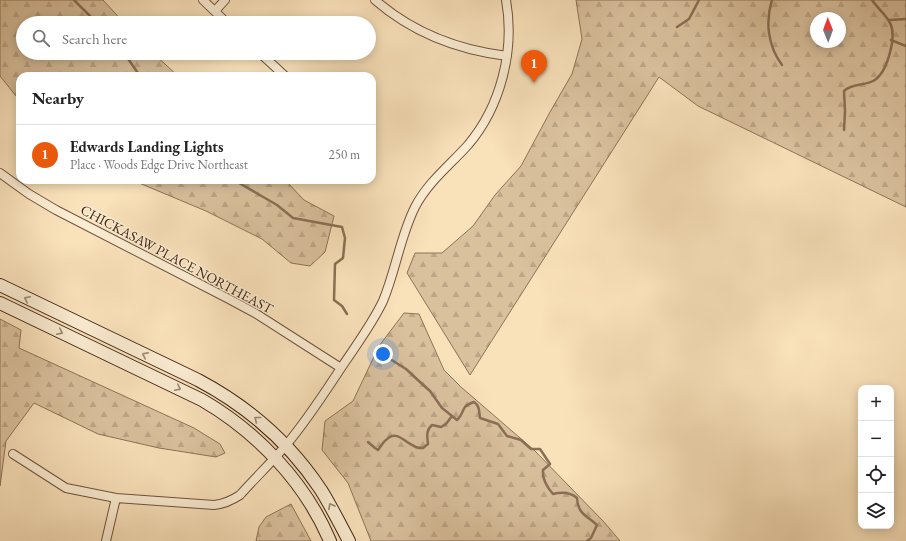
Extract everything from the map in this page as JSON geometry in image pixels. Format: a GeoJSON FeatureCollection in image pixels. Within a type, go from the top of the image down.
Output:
{"type":"FeatureCollection","features":[{"type":"Feature","properties":{"kind":"main road"},"geometry":{"type":"LineString","coordinates":[[0,285],[214,389],[246,410],[286,446],[300,461],[331,506],[349,541]]}},
{"type":"Feature","properties":{"kind":"main road"},"geometry":{"type":"LineString","coordinates":[[0,303],[202,400],[219,410],[258,440],[289,474],[317,514],[330,541]]}},
{"type":"Feature","properties":{"kind":"street"},"geometry":{"type":"LineString","coordinates":[[203,0],[220,16]]}},
{"type":"Feature","properties":{"kind":"street"},"geometry":{"type":"LineString","coordinates":[[215,11],[225,0]]}},
{"type":"Feature","properties":{"kind":"street"},"geometry":{"type":"LineString","coordinates":[[375,0],[402,21],[440,40],[483,52],[507,56]]}},
{"type":"Feature","properties":{"kind":"street"},"geometry":{"type":"LineString","coordinates":[[13,454],[66,488],[116,498],[214,505],[224,504],[240,495],[286,446],[310,414],[369,327],[390,282],[401,240],[416,205],[439,174],[469,143],[490,111],[500,86],[507,56],[509,32],[506,0]]}},
{"type":"Feature","properties":{"kind":"street"},"geometry":{"type":"LineString","coordinates":[[267,60],[280,72]]}},
{"type":"Feature","properties":{"kind":"street","name":"CHICKASAW PLACE NORTHEAST"},"geometry":{"type":"LineString","coordinates":[[0,173],[29,194],[56,210],[255,313],[341,368]]}},
{"type":"Feature","properties":{"kind":"street"},"geometry":{"type":"LineString","coordinates":[[106,541],[116,498]]}},
{"type":"Feature","properties":{"kind":"green space"},"geometry":{"type":"Polygon","coordinates":[[[0,0],[103,0],[118,16],[16,16],[16,60],[161,60],[174,72],[16,72],[16,96],[0,76],[0,0]]]}},
{"type":"Feature","properties":{"kind":"green space"},"geometry":{"type":"Polygon","coordinates":[[[576,0],[906,0],[906,207],[698,106],[659,77],[470,375],[407,273],[415,253],[442,253],[473,226],[495,195],[521,166],[572,74],[582,39],[576,0]]]}},
{"type":"Feature","properties":{"kind":"green space"},"geometry":{"type":"Polygon","coordinates":[[[142,184],[289,184],[304,200],[334,216],[325,252],[310,266],[291,263],[262,239],[206,211],[142,184]]]}},
{"type":"Feature","properties":{"kind":"green space"},"geometry":{"type":"Polygon","coordinates":[[[404,313],[419,314],[444,370],[461,387],[534,450],[604,522],[620,541],[371,541],[348,483],[322,450],[325,421],[353,401],[379,346],[404,313]]]}},
{"type":"Feature","properties":{"kind":"green space"},"geometry":{"type":"Polygon","coordinates":[[[0,319],[21,330],[19,348],[194,428],[220,444],[225,453],[216,457],[159,448],[98,434],[34,403],[6,441],[0,486],[0,319]]]}},
{"type":"Feature","properties":{"kind":"green space"},"geometry":{"type":"Polygon","coordinates":[[[291,504],[311,541],[256,541],[259,527],[266,517],[291,504]]]}},
{"type":"Feature","properties":{"kind":"waterway"},"geometry":{"type":"LineString","coordinates":[[74,0],[90,16]]}},
{"type":"Feature","properties":{"kind":"waterway"},"geometry":{"type":"LineString","coordinates":[[677,27],[689,19],[699,0]]}},
{"type":"Feature","properties":{"kind":"waterway"},"geometry":{"type":"LineString","coordinates":[[772,0],[768,25],[769,34],[777,58],[782,65]]}},
{"type":"Feature","properties":{"kind":"waterway"},"geometry":{"type":"LineString","coordinates":[[844,130],[844,91],[847,88],[869,83],[878,77],[886,64],[891,47],[891,25],[872,0]]}},
{"type":"Feature","properties":{"kind":"waterway"},"geometry":{"type":"LineString","coordinates":[[889,20],[906,19]]}},
{"type":"Feature","properties":{"kind":"waterway"},"geometry":{"type":"LineString","coordinates":[[891,40],[906,46]]}},
{"type":"Feature","properties":{"kind":"waterway"},"geometry":{"type":"LineString","coordinates":[[129,60],[137,72]]}},
{"type":"Feature","properties":{"kind":"waterway"},"geometry":{"type":"LineString","coordinates":[[241,184],[277,205],[293,218],[342,227],[345,238],[343,258],[335,264],[334,300],[342,306],[347,314]]}},
{"type":"Feature","properties":{"kind":"waterway"},"geometry":{"type":"LineString","coordinates":[[390,359],[406,369],[430,391],[442,408],[457,420],[464,408],[474,402],[478,407],[480,418],[498,424],[507,436],[521,440],[531,449],[540,449],[550,464],[543,470],[543,477],[545,483],[553,494],[562,493],[577,498],[581,511],[597,525],[591,538],[587,541]]}},
{"type":"Feature","properties":{"kind":"waterway"},"geometry":{"type":"LineString","coordinates":[[368,442],[378,450],[390,437],[397,436],[418,448],[423,448],[428,444],[427,433],[430,427],[432,425],[441,427],[446,424],[452,416]]}},
{"type":"Feature","properties":{"kind":"place","name":"Edwards Landing Lights"},"geometry":{"type":"Point","coordinates":[534,83]}}]}
